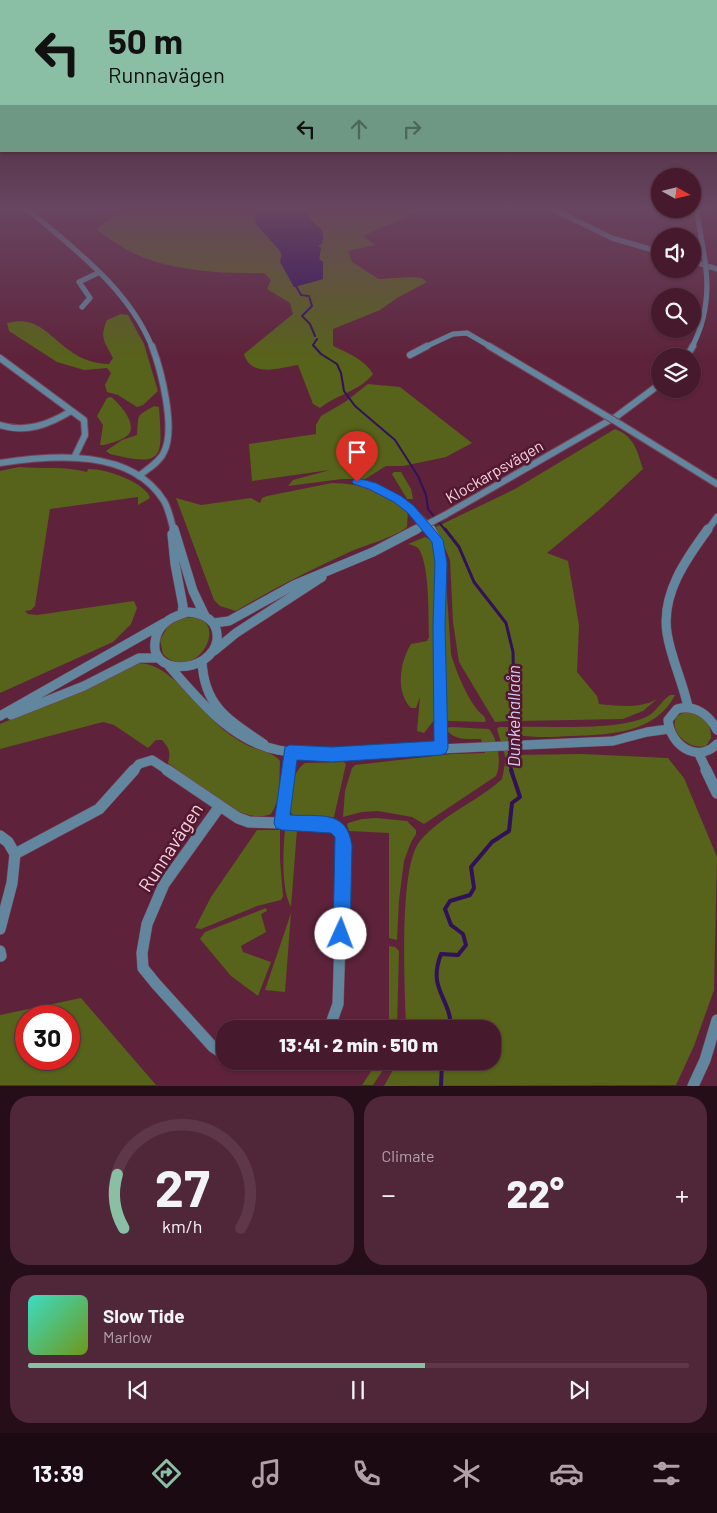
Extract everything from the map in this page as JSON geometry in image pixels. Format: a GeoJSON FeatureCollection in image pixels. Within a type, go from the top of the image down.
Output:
{"type":"FeatureCollection","features":[{"type":"Feature","properties":{"kind":"street"},"geometry":{"type":"LineString","coordinates":[[80,257],[110,285],[139,322],[150,342],[162,383],[166,408],[166,446],[162,456],[139,476]]}},
{"type":"Feature","properties":{"kind":"street"},"geometry":{"type":"LineString","coordinates":[[691,348],[703,326],[706,313],[709,286],[704,257]]}},
{"type":"Feature","properties":{"kind":"street"},"geometry":{"type":"LineString","coordinates":[[701,264],[717,269]]}},
{"type":"Feature","properties":{"kind":"street"},"geometry":{"type":"LineString","coordinates":[[82,307],[90,298],[79,282],[98,273]]}},
{"type":"Feature","properties":{"kind":"street"},"geometry":{"type":"LineString","coordinates":[[410,355],[452,335],[460,332],[467,333],[717,484]]}},
{"type":"Feature","properties":{"kind":"street"},"geometry":{"type":"LineString","coordinates":[[0,358],[84,420],[86,431],[84,440],[74,458]]}},
{"type":"Feature","properties":{"kind":"street","name":"Klockarpsvägen"},"geometry":{"type":"LineString","coordinates":[[334,569],[445,515],[617,416],[651,391]]}},
{"type":"Feature","properties":{"kind":"street"},"geometry":{"type":"LineString","coordinates":[[0,425],[15,429],[34,428],[56,420],[71,411]]}},
{"type":"Feature","properties":{"kind":"street"},"geometry":{"type":"LineString","coordinates":[[0,463],[30,458],[74,458],[114,465],[139,476],[157,489],[170,514],[187,575],[205,616]]}},
{"type":"Feature","properties":{"kind":"street"},"geometry":{"type":"LineString","coordinates":[[357,482],[372,486],[398,499],[411,509],[437,540],[441,563],[439,626],[441,748]]}},
{"type":"Feature","properties":{"kind":"street"},"geometry":{"type":"LineString","coordinates":[[170,514],[175,564],[183,606],[182,614]]}},
{"type":"Feature","properties":{"kind":"street"},"geometry":{"type":"LineString","coordinates":[[688,707],[667,631],[668,604],[676,578],[694,547],[717,517]]}},
{"type":"Feature","properties":{"kind":"street"},"geometry":{"type":"LineString","coordinates":[[214,623],[229,622],[294,585],[334,569]]}},
{"type":"Feature","properties":{"kind":"street"},"geometry":{"type":"LineString","coordinates":[[169,666],[185,667],[205,658],[236,633],[334,569]]}},
{"type":"Feature","properties":{"kind":"street"},"geometry":{"type":"LineString","coordinates":[[0,718],[182,614],[194,612],[205,616],[214,623],[217,638],[214,647],[205,658],[204,690],[214,705],[238,726],[274,750]]}},
{"type":"Feature","properties":{"kind":"street"},"geometry":{"type":"LineString","coordinates":[[164,624],[154,641],[154,648],[159,658],[169,666],[207,708],[236,732],[253,742],[274,750],[332,754],[543,745],[613,741],[647,732],[669,729]]}},
{"type":"Feature","properties":{"kind":"street"},"geometry":{"type":"LineString","coordinates":[[0,718],[84,686],[139,658],[159,658]]}},
{"type":"Feature","properties":{"kind":"street"},"geometry":{"type":"LineString","coordinates":[[717,730],[705,714],[688,707],[676,709],[669,717],[669,729],[682,746],[699,754],[712,751],[717,744]]}},
{"type":"Feature","properties":{"kind":"street"},"geometry":{"type":"LineString","coordinates":[[282,823],[290,752]]}},
{"type":"Feature","properties":{"kind":"street"},"geometry":{"type":"LineString","coordinates":[[699,754],[717,793]]}},
{"type":"Feature","properties":{"kind":"street","name":"Runnavägen"},"geometry":{"type":"LineString","coordinates":[[15,854],[99,809],[139,764],[145,760],[152,760],[238,818],[249,822],[332,825],[338,828],[342,835],[344,846],[338,1004],[334,1020]]}},
{"type":"Feature","properties":{"kind":"street","name":"Runnavägen"},"geometry":{"type":"LineString","coordinates":[[216,1049],[143,968],[142,953],[147,924],[164,884],[220,806]]}},
{"type":"Feature","properties":{"kind":"street"},"geometry":{"type":"LineString","coordinates":[[0,836],[8,842],[15,854],[12,889],[0,929]]}},
{"type":"Feature","properties":{"kind":"street"},"geometry":{"type":"LineString","coordinates":[[693,1086],[705,1060],[717,1020]]}},
{"type":"Feature","properties":{"kind":"green space"},"geometry":{"type":"Polygon","coordinates":[[[142,257],[282,257],[294,287],[323,279],[320,257],[350,257],[352,262],[379,279],[410,277],[422,278],[427,282],[397,298],[380,310],[333,329],[333,346],[360,360],[373,374],[355,389],[320,408],[313,404],[298,365],[267,370],[259,369],[248,361],[244,354],[293,314],[290,303],[267,289],[271,280],[264,273],[198,270],[142,257]]]}},
{"type":"Feature","properties":{"kind":"green space"},"geometry":{"type":"Polygon","coordinates":[[[121,314],[128,315],[144,344],[158,391],[143,405],[137,407],[118,395],[107,392],[105,385],[111,373],[107,368],[84,370],[57,362],[9,331],[7,323],[17,321],[34,324],[78,356],[94,362],[109,364],[113,358],[105,344],[103,331],[107,320],[121,314]]]}},
{"type":"Feature","properties":{"kind":"green space"},"geometry":{"type":"Polygon","coordinates":[[[368,384],[400,387],[472,443],[446,457],[403,466],[386,466],[365,479],[342,479],[288,486],[293,480],[330,470],[252,481],[249,444],[316,434],[316,425],[321,416],[345,402],[368,384]]]}},
{"type":"Feature","properties":{"kind":"green space"},"geometry":{"type":"Polygon","coordinates":[[[111,397],[126,414],[131,424],[131,429],[124,438],[100,445],[103,425],[97,416],[107,398],[111,397]]]}},
{"type":"Feature","properties":{"kind":"green space"},"geometry":{"type":"Polygon","coordinates":[[[154,406],[159,407],[160,447],[157,454],[151,458],[142,459],[110,454],[106,451],[122,440],[137,435],[139,417],[154,406]]]}},
{"type":"Feature","properties":{"kind":"green space"},"geometry":{"type":"Polygon","coordinates":[[[615,429],[631,440],[643,469],[599,510],[547,553],[568,561],[579,625],[577,672],[597,696],[599,704],[636,706],[657,699],[643,711],[623,719],[519,721],[518,713],[510,711],[508,721],[495,722],[459,662],[453,622],[450,560],[436,527],[515,489],[615,429]]]}},
{"type":"Feature","properties":{"kind":"green space"},"geometry":{"type":"Polygon","coordinates":[[[19,467],[62,468],[87,472],[88,469],[95,469],[133,482],[147,492],[150,498],[138,505],[138,497],[50,509],[35,606],[31,610],[25,611],[28,614],[37,615],[134,601],[137,608],[131,624],[113,642],[0,693],[0,471],[19,467]]]}},
{"type":"Feature","properties":{"kind":"green space"},"geometry":{"type":"Polygon","coordinates":[[[394,472],[401,472],[411,489],[413,499],[407,499],[392,474],[394,472]]]}},
{"type":"Feature","properties":{"kind":"green space"},"geometry":{"type":"Polygon","coordinates":[[[332,483],[363,487],[390,498],[408,510],[407,527],[309,571],[236,611],[220,606],[214,600],[176,498],[201,505],[251,498],[260,503],[262,498],[267,496],[332,483]]]}},
{"type":"Feature","properties":{"kind":"green space"},"geometry":{"type":"Polygon","coordinates":[[[425,537],[434,542],[435,549],[437,631],[435,719],[424,733],[417,731],[420,697],[416,708],[411,708],[403,694],[401,676],[404,659],[411,644],[427,641],[429,637],[428,592],[423,557],[419,549],[408,544],[425,537]]]}},
{"type":"Feature","properties":{"kind":"green space"},"geometry":{"type":"Polygon","coordinates":[[[444,552],[451,654],[464,687],[473,704],[484,716],[486,721],[484,722],[445,721],[442,716],[444,552]]]}},
{"type":"Feature","properties":{"kind":"green space"},"geometry":{"type":"Polygon","coordinates":[[[183,618],[199,619],[207,625],[209,635],[206,646],[199,656],[188,662],[176,662],[163,654],[160,640],[168,626],[183,618]]]}},
{"type":"Feature","properties":{"kind":"green space"},"geometry":{"type":"Polygon","coordinates":[[[138,663],[160,670],[180,685],[219,726],[249,746],[266,752],[280,761],[278,796],[271,814],[259,816],[245,814],[231,808],[203,790],[168,763],[169,750],[162,740],[156,740],[148,748],[114,725],[103,722],[0,749],[0,724],[98,684],[138,663]]]}},
{"type":"Feature","properties":{"kind":"green space"},"geometry":{"type":"Polygon","coordinates":[[[670,695],[675,695],[667,708],[656,717],[644,724],[616,733],[544,737],[517,735],[518,727],[604,726],[636,721],[651,714],[670,695]]]}},
{"type":"Feature","properties":{"kind":"green space"},"geometry":{"type":"Polygon","coordinates":[[[690,712],[702,718],[710,729],[711,738],[706,746],[688,743],[677,732],[676,719],[681,714],[690,712]]]}},
{"type":"Feature","properties":{"kind":"green space"},"geometry":{"type":"Polygon","coordinates":[[[499,727],[508,727],[509,755],[582,754],[668,758],[684,778],[717,857],[714,990],[694,1046],[676,1085],[384,1086],[393,1070],[501,1070],[501,1020],[406,1020],[404,960],[408,876],[413,855],[420,841],[439,823],[482,795],[502,779],[506,759],[497,729],[499,727]]]}},
{"type":"Feature","properties":{"kind":"green space"},"geometry":{"type":"Polygon","coordinates":[[[445,728],[489,729],[495,739],[499,758],[496,776],[424,824],[412,817],[378,811],[362,812],[343,817],[345,791],[352,768],[355,765],[452,754],[485,753],[481,739],[466,739],[452,735],[445,728]]]}},
{"type":"Feature","properties":{"kind":"green space"},"geometry":{"type":"Polygon","coordinates":[[[344,762],[346,764],[334,817],[293,816],[290,811],[289,796],[293,780],[300,767],[305,763],[344,762]]]}},
{"type":"Feature","properties":{"kind":"green space"},"geometry":{"type":"Polygon","coordinates":[[[377,818],[407,821],[416,830],[404,861],[399,900],[397,940],[389,938],[389,833],[349,831],[347,825],[362,819],[377,818]]]}},
{"type":"Feature","properties":{"kind":"green space"},"geometry":{"type":"Polygon","coordinates":[[[257,830],[280,830],[283,896],[281,900],[257,906],[201,929],[195,928],[211,897],[257,830]]]}},
{"type":"Feature","properties":{"kind":"green space"},"geometry":{"type":"Polygon","coordinates":[[[285,830],[297,830],[291,907],[284,880],[285,830]]]}},
{"type":"Feature","properties":{"kind":"green space"},"geometry":{"type":"Polygon","coordinates":[[[266,908],[267,911],[261,914],[266,932],[241,946],[243,952],[271,962],[258,996],[231,976],[200,939],[205,932],[266,908]]]}},
{"type":"Feature","properties":{"kind":"green space"},"geometry":{"type":"Polygon","coordinates":[[[291,913],[285,992],[265,990],[288,922],[291,913]]]}},
{"type":"Feature","properties":{"kind":"green space"},"geometry":{"type":"Polygon","coordinates":[[[389,946],[395,947],[399,951],[397,1020],[389,1020],[389,946]]]}},
{"type":"Feature","properties":{"kind":"green space"},"geometry":{"type":"Polygon","coordinates":[[[81,998],[156,1085],[0,1085],[0,1015],[15,1012],[15,1070],[80,1070],[80,1005],[48,1005],[81,998]]]}},
{"type":"Feature","properties":{"kind":"green space"},"geometry":{"type":"Polygon","coordinates":[[[372,1070],[383,1070],[373,1085],[362,1085],[372,1070]]]}},
{"type":"Feature","properties":{"kind":"shaded area"},"geometry":{"type":"Polygon","coordinates":[[[281,257],[319,257],[319,259],[323,262],[323,279],[294,287],[280,262],[281,257]]]}},
{"type":"Feature","properties":{"kind":"waterway","name":"Dunkehallaån"},"geometry":{"type":"LineString","coordinates":[[296,286],[301,295],[309,296],[312,306],[302,316],[310,324],[315,336]]}},
{"type":"Feature","properties":{"kind":"waterway","name":"Dunkehallaån"},"geometry":{"type":"LineString","coordinates":[[317,339],[313,345],[321,354],[337,364],[341,373],[344,391],[355,406],[395,440],[418,476],[426,495],[428,509],[446,531]]}},
{"type":"Feature","properties":{"kind":"waterway","name":"Dunkehallaån"},"geometry":{"type":"LineString","coordinates":[[445,529],[459,547],[474,582],[506,623],[513,652],[514,700],[511,717],[509,762],[512,771]]}},
{"type":"Feature","properties":{"kind":"waterway","name":"Dunkehallaån"},"geometry":{"type":"LineString","coordinates":[[450,1020],[438,985],[437,966],[441,954],[458,955],[466,945],[463,934],[451,925],[445,909],[450,901],[470,895],[474,888],[471,867],[492,842],[509,831],[512,803],[520,797],[511,770]]}},
{"type":"Feature","properties":{"kind":"waterway","name":"Dunkehallaån"},"geometry":{"type":"LineString","coordinates":[[441,1086],[442,1070]]}},
{"type":"Feature","properties":{"kind":"route"},"geometry":{"type":"LineString","coordinates":[[341,934],[344,846],[342,835],[338,828],[332,825],[282,823],[290,752],[332,754],[441,748],[439,626],[441,563],[437,540],[411,509],[398,499],[372,486],[357,482]]}}]}
